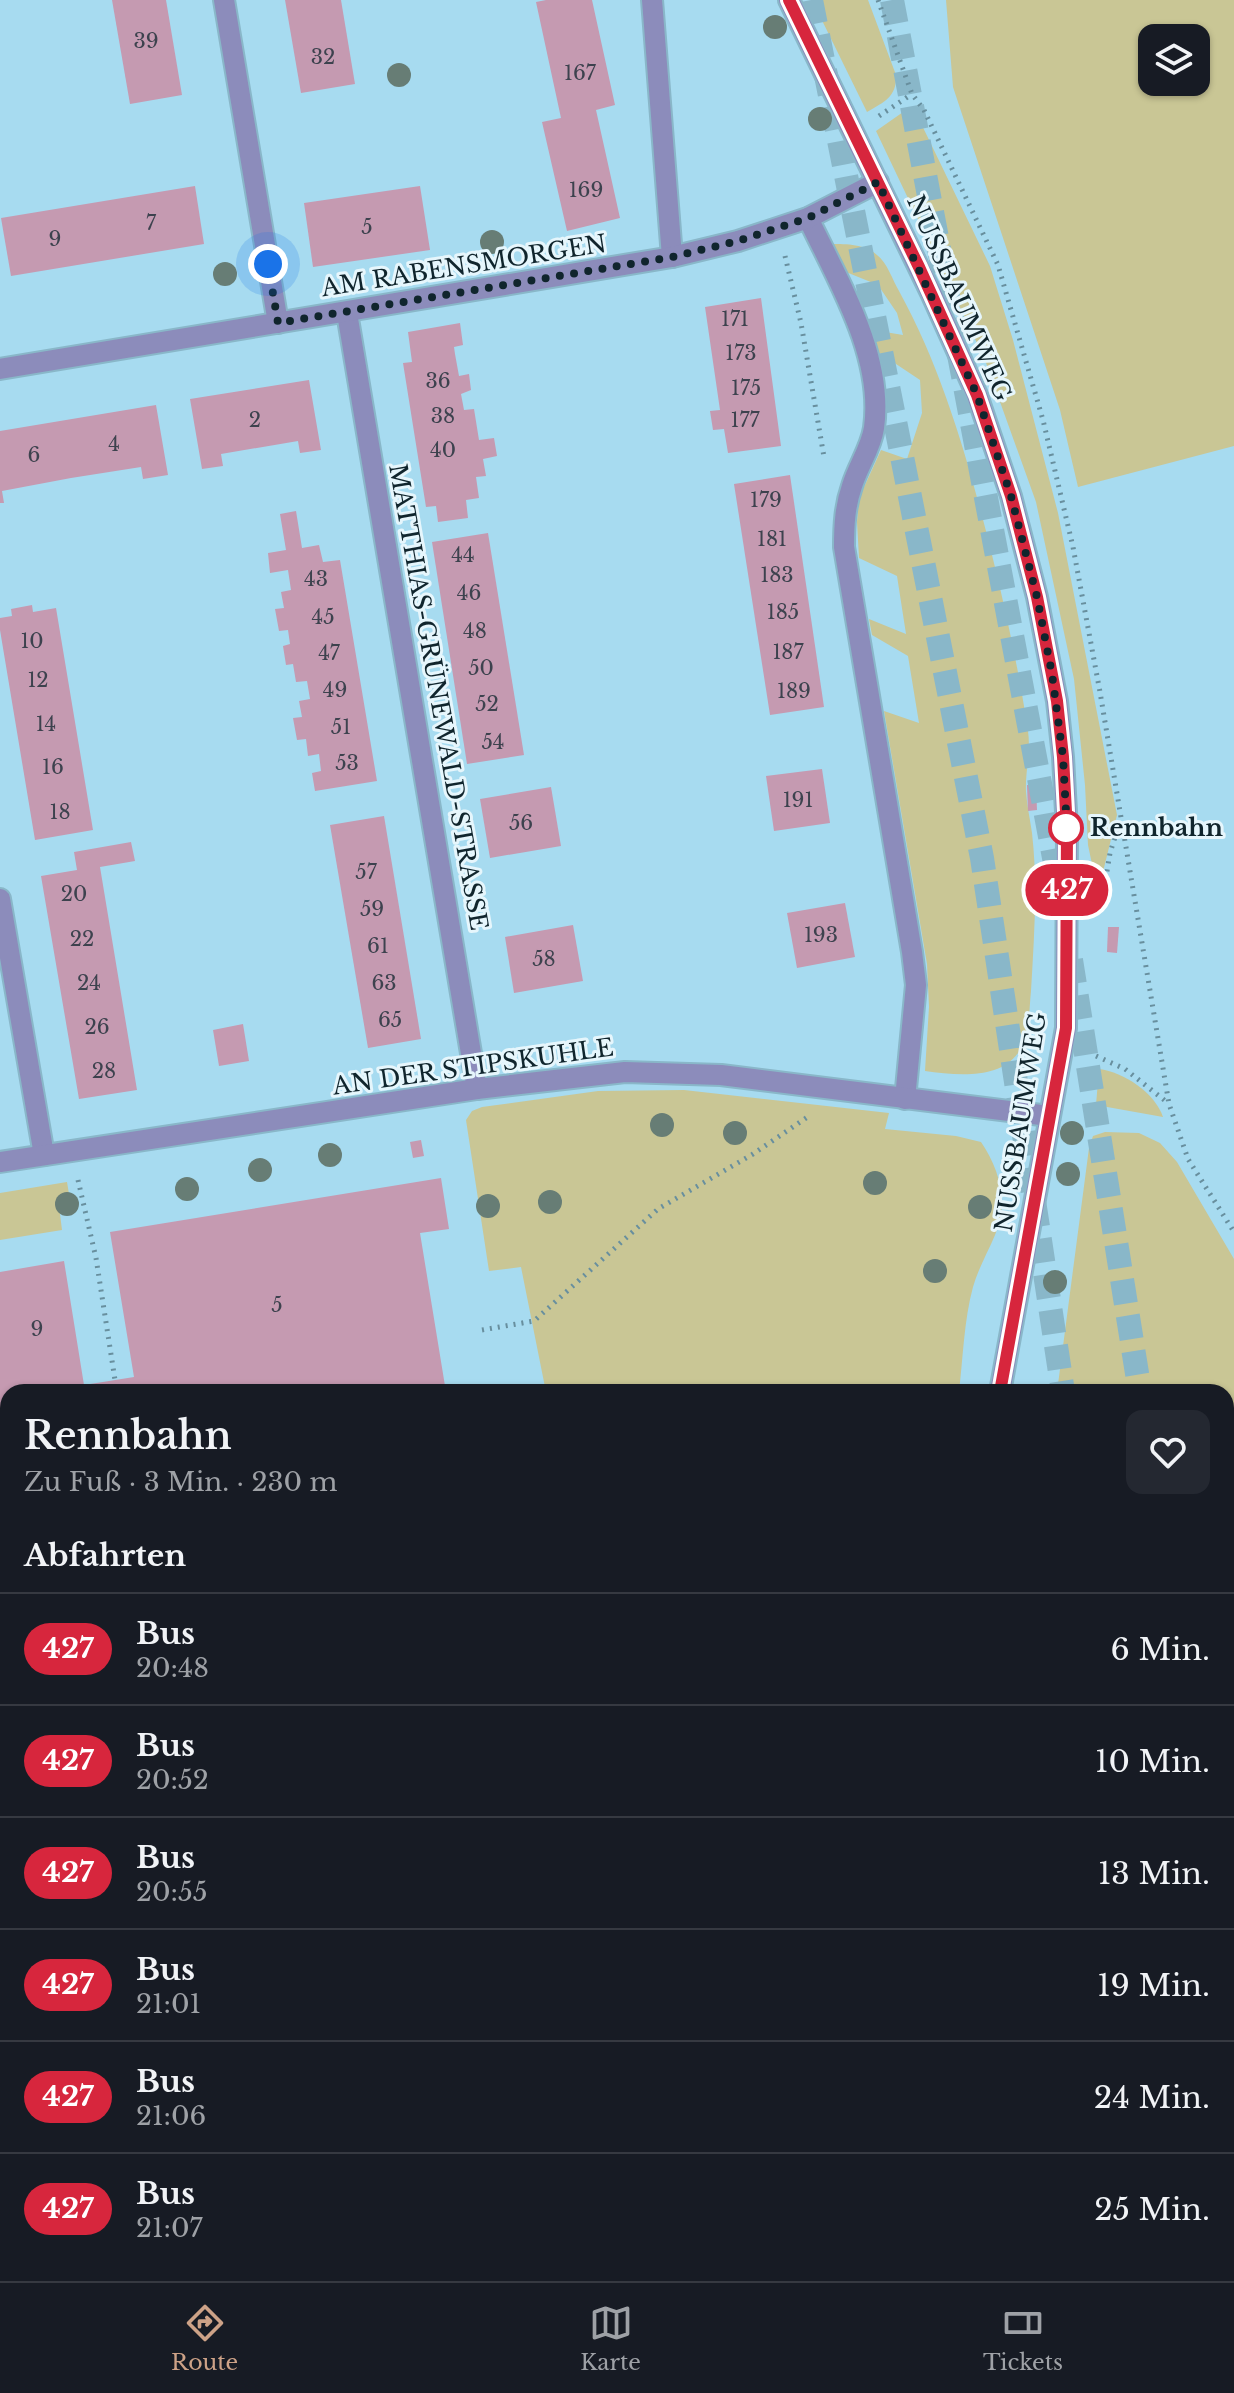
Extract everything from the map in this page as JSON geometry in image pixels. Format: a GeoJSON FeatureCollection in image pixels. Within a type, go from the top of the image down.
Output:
{"type":"FeatureCollection","features":[{"type":"Feature","properties":{"kind":"street"},"geometry":{"type":"LineString","coordinates":[[224,0],[278,323]]}},
{"type":"Feature","properties":{"kind":"street"},"geometry":{"type":"LineString","coordinates":[[652,0],[672,257]]}},
{"type":"Feature","properties":{"kind":"street","name":"NUSSBAUMWEG"},"geometry":{"type":"LineString","coordinates":[[789,0],[977,395],[1011,496],[1048,646],[1063,757],[1066,1028],[1001,1384]]}},
{"type":"Feature","properties":{"kind":"street","name":"AM RABENSMORGEN"},"geometry":{"type":"LineString","coordinates":[[0,369],[672,257],[808,218],[878,182]]}},
{"type":"Feature","properties":{"kind":"street"},"geometry":{"type":"LineString","coordinates":[[808,218],[861,330],[874,397],[874,428],[844,514],[844,547],[916,985],[905,1099]]}},
{"type":"Feature","properties":{"kind":"street","name":"MATTHIAS-GRÜNEWALD-STRASSE"},"geometry":{"type":"LineString","coordinates":[[347,313],[477,1089]]}},
{"type":"Feature","properties":{"kind":"street"},"geometry":{"type":"LineString","coordinates":[[0,899],[44,1155]]}},
{"type":"Feature","properties":{"kind":"street","name":"AN DER STIPSKUHLE"},"geometry":{"type":"LineString","coordinates":[[0,1162],[477,1089],[625,1072],[721,1075],[1049,1116]]}},
{"type":"Feature","properties":{"kind":"path"},"geometry":{"type":"LineString","coordinates":[[853,130],[912,94]]}},
{"type":"Feature","properties":{"kind":"path"},"geometry":{"type":"LineString","coordinates":[[778,228],[801,323],[824,457]]}},
{"type":"Feature","properties":{"kind":"path"},"geometry":{"type":"LineString","coordinates":[[1103,895],[1110,853],[1121,817]]}},
{"type":"Feature","properties":{"kind":"path"},"geometry":{"type":"LineString","coordinates":[[1096,1056],[1125,1069],[1169,1104]]}},
{"type":"Feature","properties":{"kind":"path"},"geometry":{"type":"LineString","coordinates":[[482,1330],[534,1321],[658,1209],[753,1154],[846,1091]]}},
{"type":"Feature","properties":{"kind":"path"},"geometry":{"type":"LineString","coordinates":[[78,1177],[96,1258],[115,1380]]}},
{"type":"Feature","properties":{"kind":"shaded area"},"geometry":{"type":"Polygon","coordinates":[[[812,0],[868,0],[896,75],[892,94],[884,102],[867,112],[812,0]]]}},
{"type":"Feature","properties":{"kind":"shaded area"},"geometry":{"type":"Polygon","coordinates":[[[946,0],[1234,0],[1234,446],[1078,487],[1060,410],[953,87],[946,0]]]}},
{"type":"Feature","properties":{"kind":"shaded area"},"geometry":{"type":"Polygon","coordinates":[[[906,110],[916,113],[990,266],[1013,340],[1058,513],[1117,815],[1099,888],[1088,845],[1074,679],[1036,502],[985,360],[876,131],[906,110]]]}},
{"type":"Feature","properties":{"kind":"shaded area"},"geometry":{"type":"Polygon","coordinates":[[[831,244],[861,247],[881,258],[925,344],[947,399],[973,484],[1019,676],[1029,739],[1026,792],[1035,872],[1027,1029],[1020,1050],[1012,1060],[1002,1067],[977,1074],[925,1071],[929,1007],[927,964],[884,711],[919,723],[908,656],[872,635],[869,619],[906,634],[897,576],[859,558],[859,498],[881,450],[907,459],[922,413],[920,380],[878,352],[873,330],[903,335],[897,313],[878,285],[846,272],[831,244]]]}},
{"type":"Feature","properties":{"kind":"shaded area"},"geometry":{"type":"Polygon","coordinates":[[[1099,1069],[1118,1074],[1137,1085],[1153,1100],[1163,1117],[1096,1105],[1099,1069]]]}},
{"type":"Feature","properties":{"kind":"shaded area"},"geometry":{"type":"Polygon","coordinates":[[[684,1090],[889,1113],[885,1129],[956,1136],[981,1142],[997,1175],[1001,1211],[995,1235],[973,1287],[960,1384],[544,1384],[521,1267],[489,1271],[466,1120],[472,1111],[482,1107],[598,1091],[684,1090]]]}},
{"type":"Feature","properties":{"kind":"shaded area"},"geometry":{"type":"Polygon","coordinates":[[[1105,1132],[1139,1133],[1160,1143],[1177,1162],[1234,1259],[1234,1384],[1058,1384],[1093,1136],[1105,1132]]]}},
{"type":"Feature","properties":{"kind":"shaded area"},"geometry":{"type":"Polygon","coordinates":[[[67,1182],[72,1212],[60,1214],[62,1230],[0,1240],[0,1193],[67,1182]]]}},
{"type":"Feature","properties":{"kind":"building"},"geometry":{"type":"Polygon","coordinates":[[[112,0],[166,0],[182,95],[130,104],[112,0]]]}},
{"type":"Feature","properties":{"kind":"building"},"geometry":{"type":"Polygon","coordinates":[[[285,0],[341,0],[355,84],[301,93],[285,0]]]}},
{"type":"Feature","properties":{"kind":"building"},"geometry":{"type":"Polygon","coordinates":[[[592,0],[615,105],[596,110],[620,218],[567,231],[542,122],[561,118],[536,2],[592,0]]]}},
{"type":"Feature","properties":{"kind":"building"},"geometry":{"type":"Polygon","coordinates":[[[195,186],[204,244],[11,276],[1,218],[195,186]]]}},
{"type":"Feature","properties":{"kind":"building"},"geometry":{"type":"Polygon","coordinates":[[[420,186],[430,250],[313,267],[304,203],[420,186]]]}},
{"type":"Feature","properties":{"kind":"building"},"geometry":{"type":"Polygon","coordinates":[[[761,298],[781,446],[728,453],[724,429],[713,430],[710,411],[720,410],[705,307],[761,298]]]}},
{"type":"Feature","properties":{"kind":"building"},"geometry":{"type":"Polygon","coordinates":[[[460,323],[463,345],[454,347],[455,354],[459,376],[469,374],[471,390],[461,394],[464,410],[474,409],[479,440],[494,438],[497,456],[483,459],[486,476],[476,477],[479,498],[466,500],[468,518],[438,522],[436,506],[426,507],[403,363],[412,362],[408,332],[460,323]]]}},
{"type":"Feature","properties":{"kind":"building"},"geometry":{"type":"Polygon","coordinates":[[[309,380],[321,450],[300,453],[298,441],[221,454],[223,466],[202,469],[190,399],[309,380]]]}},
{"type":"Feature","properties":{"kind":"building"},"geometry":{"type":"Polygon","coordinates":[[[156,405],[168,475],[143,479],[141,467],[71,478],[2,491],[4,503],[0,503],[0,431],[156,405]]]}},
{"type":"Feature","properties":{"kind":"building"},"geometry":{"type":"Polygon","coordinates":[[[790,475],[824,707],[770,715],[734,484],[790,475]]]}},
{"type":"Feature","properties":{"kind":"building"},"geometry":{"type":"Polygon","coordinates":[[[296,511],[302,548],[319,545],[323,562],[340,560],[377,781],[315,791],[312,773],[321,771],[319,754],[308,756],[306,739],[297,740],[293,718],[302,717],[299,701],[310,699],[307,681],[296,682],[293,664],[286,665],[283,646],[290,644],[288,630],[279,631],[275,609],[284,608],[281,592],[291,590],[288,570],[270,573],[268,553],[286,550],[280,514],[296,511]]]}},
{"type":"Feature","properties":{"kind":"building"},"geometry":{"type":"Polygon","coordinates":[[[488,533],[524,755],[467,764],[432,542],[488,533]]]}},
{"type":"Feature","properties":{"kind":"building"},"geometry":{"type":"Polygon","coordinates":[[[32,605],[33,612],[56,608],[93,830],[35,840],[0,630],[0,618],[12,616],[11,609],[32,605]]]}},
{"type":"Feature","properties":{"kind":"building"},"geometry":{"type":"Polygon","coordinates":[[[822,769],[830,823],[774,831],[766,776],[822,769]]]}},
{"type":"Feature","properties":{"kind":"building"},"geometry":{"type":"Polygon","coordinates":[[[1027,785],[1036,785],[1037,810],[1028,811],[1027,785]]]}},
{"type":"Feature","properties":{"kind":"building"},"geometry":{"type":"Polygon","coordinates":[[[551,787],[561,846],[490,858],[480,799],[551,787]]]}},
{"type":"Feature","properties":{"kind":"building"},"geometry":{"type":"Polygon","coordinates":[[[384,816],[421,1039],[368,1048],[330,825],[384,816]]]}},
{"type":"Feature","properties":{"kind":"building"},"geometry":{"type":"Polygon","coordinates":[[[131,842],[135,861],[100,867],[137,1090],[79,1099],[41,876],[77,870],[74,852],[131,842]]]}},
{"type":"Feature","properties":{"kind":"building"},"geometry":{"type":"Polygon","coordinates":[[[845,903],[855,957],[797,968],[787,913],[845,903]]]}},
{"type":"Feature","properties":{"kind":"building"},"geometry":{"type":"Polygon","coordinates":[[[573,925],[583,981],[514,993],[505,937],[573,925]]]}},
{"type":"Feature","properties":{"kind":"building"},"geometry":{"type":"Polygon","coordinates":[[[1108,927],[1119,927],[1117,953],[1107,952],[1108,927]]]}},
{"type":"Feature","properties":{"kind":"building"},"geometry":{"type":"Polygon","coordinates":[[[243,1024],[249,1061],[219,1066],[213,1030],[243,1024]]]}},
{"type":"Feature","properties":{"kind":"building"},"geometry":{"type":"Polygon","coordinates":[[[421,1140],[424,1156],[413,1158],[410,1142],[421,1140]]]}},
{"type":"Feature","properties":{"kind":"building"},"geometry":{"type":"Polygon","coordinates":[[[441,1178],[449,1229],[420,1233],[445,1384],[90,1384],[134,1377],[110,1232],[441,1178]]]}},
{"type":"Feature","properties":{"kind":"building"},"geometry":{"type":"Polygon","coordinates":[[[64,1261],[84,1384],[0,1384],[0,1272],[64,1261]]]}},
{"type":"Feature","properties":{"kind":"tunnel"},"geometry":{"type":"LineString","coordinates":[[811,0],[982,858],[1062,1384]]}},
{"type":"Feature","properties":{"kind":"tunnel"},"geometry":{"type":"LineString","coordinates":[[892,0],[1062,900]]}},
{"type":"Feature","properties":{"kind":"tunnel"},"geometry":{"type":"LineString","coordinates":[[1071,960],[1139,1384]]}},
{"type":"Feature","properties":{"kind":"bus line","name":"427"},"geometry":{"type":"LineString","coordinates":[[789,0],[919,267],[977,395],[1011,496],[1048,646],[1057,701],[1067,830],[1066,1028],[1001,1384]]}},
{"type":"Feature","properties":{"kind":"place","name":"Rennbahn"},"geometry":{"type":"Point","coordinates":[1066,828]}},
{"type":"Feature","properties":{"kind":"route"},"geometry":{"type":"LineString","coordinates":[[268,264],[278,323],[672,257],[738,241],[808,218],[878,182],[977,395],[1011,496],[1048,646],[1063,757],[1066,828]]}}]}
